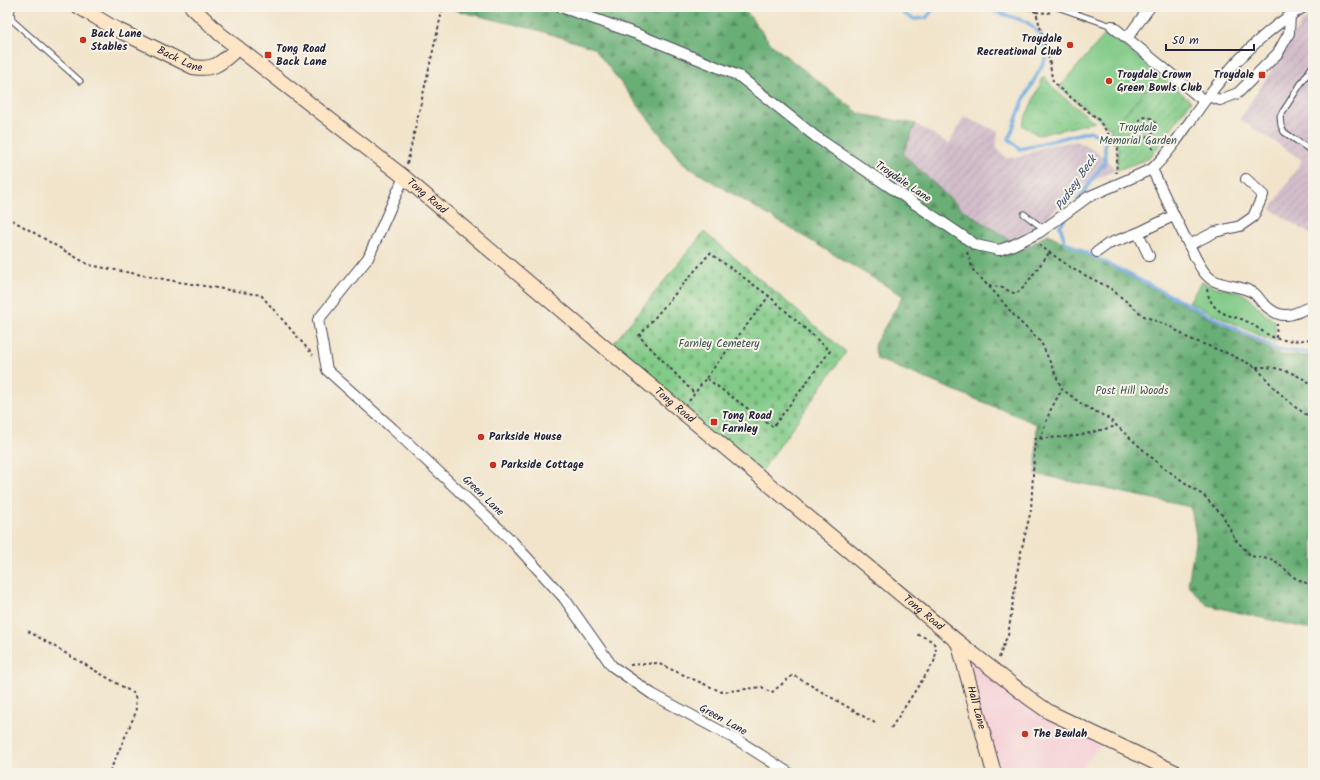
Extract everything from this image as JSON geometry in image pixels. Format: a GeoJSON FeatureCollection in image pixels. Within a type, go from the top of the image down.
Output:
{"type":"FeatureCollection","features":[{"type":"Feature","properties":{"kind":"street","name":"Back Lane"},"geometry":{"type":"LineString","coordinates":[[79,7],[114,28],[194,67],[204,69],[217,65],[238,48]]}},
{"type":"Feature","properties":{"kind":"street","name":"Tong Road"},"geometry":{"type":"LineString","coordinates":[[192,7],[220,34],[404,177],[958,642],[1049,712],[1177,773]]}},
{"type":"Feature","properties":{"kind":"street","name":"Troydale Lane"},"geometry":{"type":"LineString","coordinates":[[561,7],[637,34],[738,76],[816,137],[976,245],[999,250],[1031,237],[1088,197],[1152,169],[1160,161],[1225,75],[1246,52],[1290,16],[1304,7]]}},
{"type":"Feature","properties":{"kind":"street"},"geometry":{"type":"LineString","coordinates":[[1127,38],[1150,7]]}},
{"type":"Feature","properties":{"kind":"street"},"geometry":{"type":"LineString","coordinates":[[1112,26],[1206,99],[1220,100],[1238,93],[1278,53],[1289,33],[1290,16]]}},
{"type":"Feature","properties":{"kind":"street"},"geometry":{"type":"LineString","coordinates":[[1152,169],[1173,216],[1203,270],[1210,278],[1222,283],[1241,286],[1255,294],[1264,304],[1278,315],[1294,315],[1313,305]]}},
{"type":"Feature","properties":{"kind":"street"},"geometry":{"type":"LineString","coordinates":[[327,370],[318,320],[368,258],[404,177]]}},
{"type":"Feature","properties":{"kind":"street"},"geometry":{"type":"LineString","coordinates":[[1189,245],[1215,232],[1240,226],[1253,217],[1263,195],[1246,179]]}},
{"type":"Feature","properties":{"kind":"street"},"geometry":{"type":"LineString","coordinates":[[1097,252],[1108,244],[1138,233],[1173,216]]}},
{"type":"Feature","properties":{"kind":"street"},"geometry":{"type":"LineString","coordinates":[[1138,233],[1149,256]]}},
{"type":"Feature","properties":{"kind":"street","name":"Green Lane"},"geometry":{"type":"LineString","coordinates":[[327,370],[410,444],[512,541],[564,598],[612,666],[652,694],[738,741],[789,773]]}},
{"type":"Feature","properties":{"kind":"street","name":"Hall Lane"},"geometry":{"type":"LineString","coordinates":[[958,642],[994,773]]}},
{"type":"Feature","properties":{"kind":"lane"},"geometry":{"type":"LineString","coordinates":[[13,7],[12,20],[80,81]]}},
{"type":"Feature","properties":{"kind":"lane"},"geometry":{"type":"LineString","coordinates":[[1057,7],[1112,26]]}},
{"type":"Feature","properties":{"kind":"lane"},"geometry":{"type":"LineString","coordinates":[[1313,65],[1280,116],[1281,126],[1284,132],[1313,152]]}},
{"type":"Feature","properties":{"kind":"lane"},"geometry":{"type":"LineString","coordinates":[[1024,214],[1047,226]]}},
{"type":"Feature","properties":{"kind":"path"},"geometry":{"type":"LineString","coordinates":[[404,177],[443,7]]}},
{"type":"Feature","properties":{"kind":"path"},"geometry":{"type":"LineString","coordinates":[[1022,7],[1036,12],[1048,13],[1057,7]]}},
{"type":"Feature","properties":{"kind":"path"},"geometry":{"type":"LineString","coordinates":[[1036,12],[1050,64],[1052,79],[1060,88],[1098,119],[1118,148],[1117,185]]}},
{"type":"Feature","properties":{"kind":"path"},"geometry":{"type":"LineString","coordinates":[[1146,137],[1152,135],[1156,130],[1156,124],[1152,118],[1146,117],[1140,119],[1137,124],[1137,130],[1140,135],[1146,137],[1160,161]]}},
{"type":"Feature","properties":{"kind":"path"},"geometry":{"type":"LineString","coordinates":[[7,218],[89,264],[179,282],[261,295],[327,370]]}},
{"type":"Feature","properties":{"kind":"path"},"geometry":{"type":"LineString","coordinates":[[1037,244],[1073,269],[1110,288],[1144,316],[1171,327],[1188,338],[1229,354],[1256,367],[1276,390],[1295,407],[1313,419]]}},
{"type":"Feature","properties":{"kind":"path"},"geometry":{"type":"LineString","coordinates":[[987,285],[1003,288],[1016,294],[1024,287],[1049,252]]}},
{"type":"Feature","properties":{"kind":"path"},"geometry":{"type":"LineString","coordinates":[[695,394],[639,336],[710,253],[769,296],[830,351],[773,427],[706,378]]}},
{"type":"Feature","properties":{"kind":"path"},"geometry":{"type":"LineString","coordinates":[[973,270],[1040,342],[1062,389],[1083,405],[1108,418],[1160,465],[1204,496],[1223,516],[1235,539],[1251,556],[1274,560],[1295,578],[1313,586]]}},
{"type":"Feature","properties":{"kind":"path"},"geometry":{"type":"LineString","coordinates":[[1210,278],[1206,286],[1209,299],[1222,313],[1242,319],[1276,338],[1290,341],[1313,339]]}},
{"type":"Feature","properties":{"kind":"path"},"geometry":{"type":"LineString","coordinates":[[681,411],[769,296]]}},
{"type":"Feature","properties":{"kind":"path"},"geometry":{"type":"LineString","coordinates":[[1276,338],[1278,315]]}},
{"type":"Feature","properties":{"kind":"path"},"geometry":{"type":"LineString","coordinates":[[1256,367],[1266,366],[1288,371],[1313,385]]}},
{"type":"Feature","properties":{"kind":"path"},"geometry":{"type":"LineString","coordinates":[[1040,439],[1050,411],[1062,389]]}},
{"type":"Feature","properties":{"kind":"path"},"geometry":{"type":"LineString","coordinates":[[993,669],[998,660],[1004,641],[1008,636],[1019,560],[1031,510],[1035,439],[1077,436],[1117,426]]}},
{"type":"Feature","properties":{"kind":"path"},"geometry":{"type":"LineString","coordinates":[[28,631],[135,694],[136,712],[109,773]]}},
{"type":"Feature","properties":{"kind":"path"},"geometry":{"type":"LineString","coordinates":[[891,728],[934,662],[937,650],[934,644],[927,638],[916,634]]}},
{"type":"Feature","properties":{"kind":"path"},"geometry":{"type":"LineString","coordinates":[[612,666],[656,663],[722,692],[762,687],[771,693],[793,675],[875,723]]}},
{"type":"Feature","properties":{"kind":"shaded area"},"geometry":{"type":"Polygon","coordinates":[[[1313,16],[1313,236],[1271,209],[1302,160],[1240,119],[1302,22],[1313,16]]]}},
{"type":"Feature","properties":{"kind":"shaded area"},"geometry":{"type":"Polygon","coordinates":[[[964,117],[998,131],[996,147],[1006,158],[1020,157],[1047,146],[1076,141],[1095,151],[1117,170],[1074,189],[1044,221],[1011,241],[960,208],[902,154],[916,124],[949,144],[964,117]]]}},
{"type":"Feature","properties":{"kind":"shaded area"},"geometry":{"type":"Polygon","coordinates":[[[958,642],[1029,698],[1105,739],[1078,773],[1013,773],[994,770],[958,642]]]}},
{"type":"Feature","properties":{"kind":"green space","name":"Post Hill Woods"},"geometry":{"type":"Polygon","coordinates":[[[451,7],[743,7],[772,45],[860,114],[916,124],[903,154],[960,208],[1024,249],[1048,234],[1281,355],[1313,356],[1313,630],[1207,605],[1188,585],[1196,536],[1191,507],[1036,474],[1037,424],[877,359],[874,345],[903,296],[683,164],[594,48],[541,31],[455,10],[451,7]]]}},
{"type":"Feature","properties":{"kind":"green space","name":"Troydale Crown Green Bowls Club"},"geometry":{"type":"Polygon","coordinates":[[[1107,32],[1159,75],[1111,129],[1059,88],[1107,32]]]}},
{"type":"Feature","properties":{"kind":"green space","name":"Troydale Memorial Garden"},"geometry":{"type":"Polygon","coordinates":[[[1159,75],[1191,101],[1153,154],[1143,161],[1117,170],[1118,148],[1109,136],[1111,129],[1159,75]]]}},
{"type":"Feature","properties":{"kind":"green space"},"geometry":{"type":"Polygon","coordinates":[[[1044,76],[1055,90],[1095,122],[1038,135],[1022,125],[1044,76]]]}},
{"type":"Feature","properties":{"kind":"green space","name":"Farnley Cemetery"},"geometry":{"type":"Polygon","coordinates":[[[704,232],[846,352],[759,475],[608,350],[704,232]]]}},
{"type":"Feature","properties":{"kind":"green space"},"geometry":{"type":"Polygon","coordinates":[[[1202,281],[1212,286],[1241,293],[1250,299],[1266,315],[1275,321],[1275,343],[1189,302],[1202,281]]]}},
{"type":"Feature","properties":{"kind":"waterway","name":"Pudsey Beck"},"geometry":{"type":"LineString","coordinates":[[901,7],[904,14],[914,19],[926,18],[935,7]]}},
{"type":"Feature","properties":{"kind":"waterway","name":"Pudsey Beck"},"geometry":{"type":"LineString","coordinates":[[986,7],[1027,22],[1041,35],[1046,58],[1023,101],[1009,139],[1020,149],[1090,131],[1105,139],[1105,161],[1078,200]]}},
{"type":"Feature","properties":{"kind":"waterway","name":"Pudsey Beck"},"geometry":{"type":"LineString","coordinates":[[1065,218],[1060,226],[1065,242],[1278,350],[1313,353]]}},
{"type":"Feature","properties":{"kind":"place","name":"Back Lane Stables"},"geometry":{"type":"Point","coordinates":[83,40]}},
{"type":"Feature","properties":{"kind":"place","name":"Troydale Recreational Club"},"geometry":{"type":"Point","coordinates":[1070,45]}},
{"type":"Feature","properties":{"kind":"place","name":"Tong Road Back Lane"},"geometry":{"type":"Point","coordinates":[268,55]}},
{"type":"Feature","properties":{"kind":"place","name":"Troydale"},"geometry":{"type":"Point","coordinates":[1262,75]}},
{"type":"Feature","properties":{"kind":"place","name":"Troydale Crown Green Bowls Club"},"geometry":{"type":"Point","coordinates":[1109,81]}},
{"type":"Feature","properties":{"kind":"place","name":"Tong Road Farnley"},"geometry":{"type":"Point","coordinates":[714,422]}},
{"type":"Feature","properties":{"kind":"place","name":"Parkside House"},"geometry":{"type":"Point","coordinates":[481,437]}},
{"type":"Feature","properties":{"kind":"place","name":"Parkside Cottage"},"geometry":{"type":"Point","coordinates":[493,465]}},
{"type":"Feature","properties":{"kind":"place","name":"The Beulah"},"geometry":{"type":"Point","coordinates":[1025,734]}}]}
